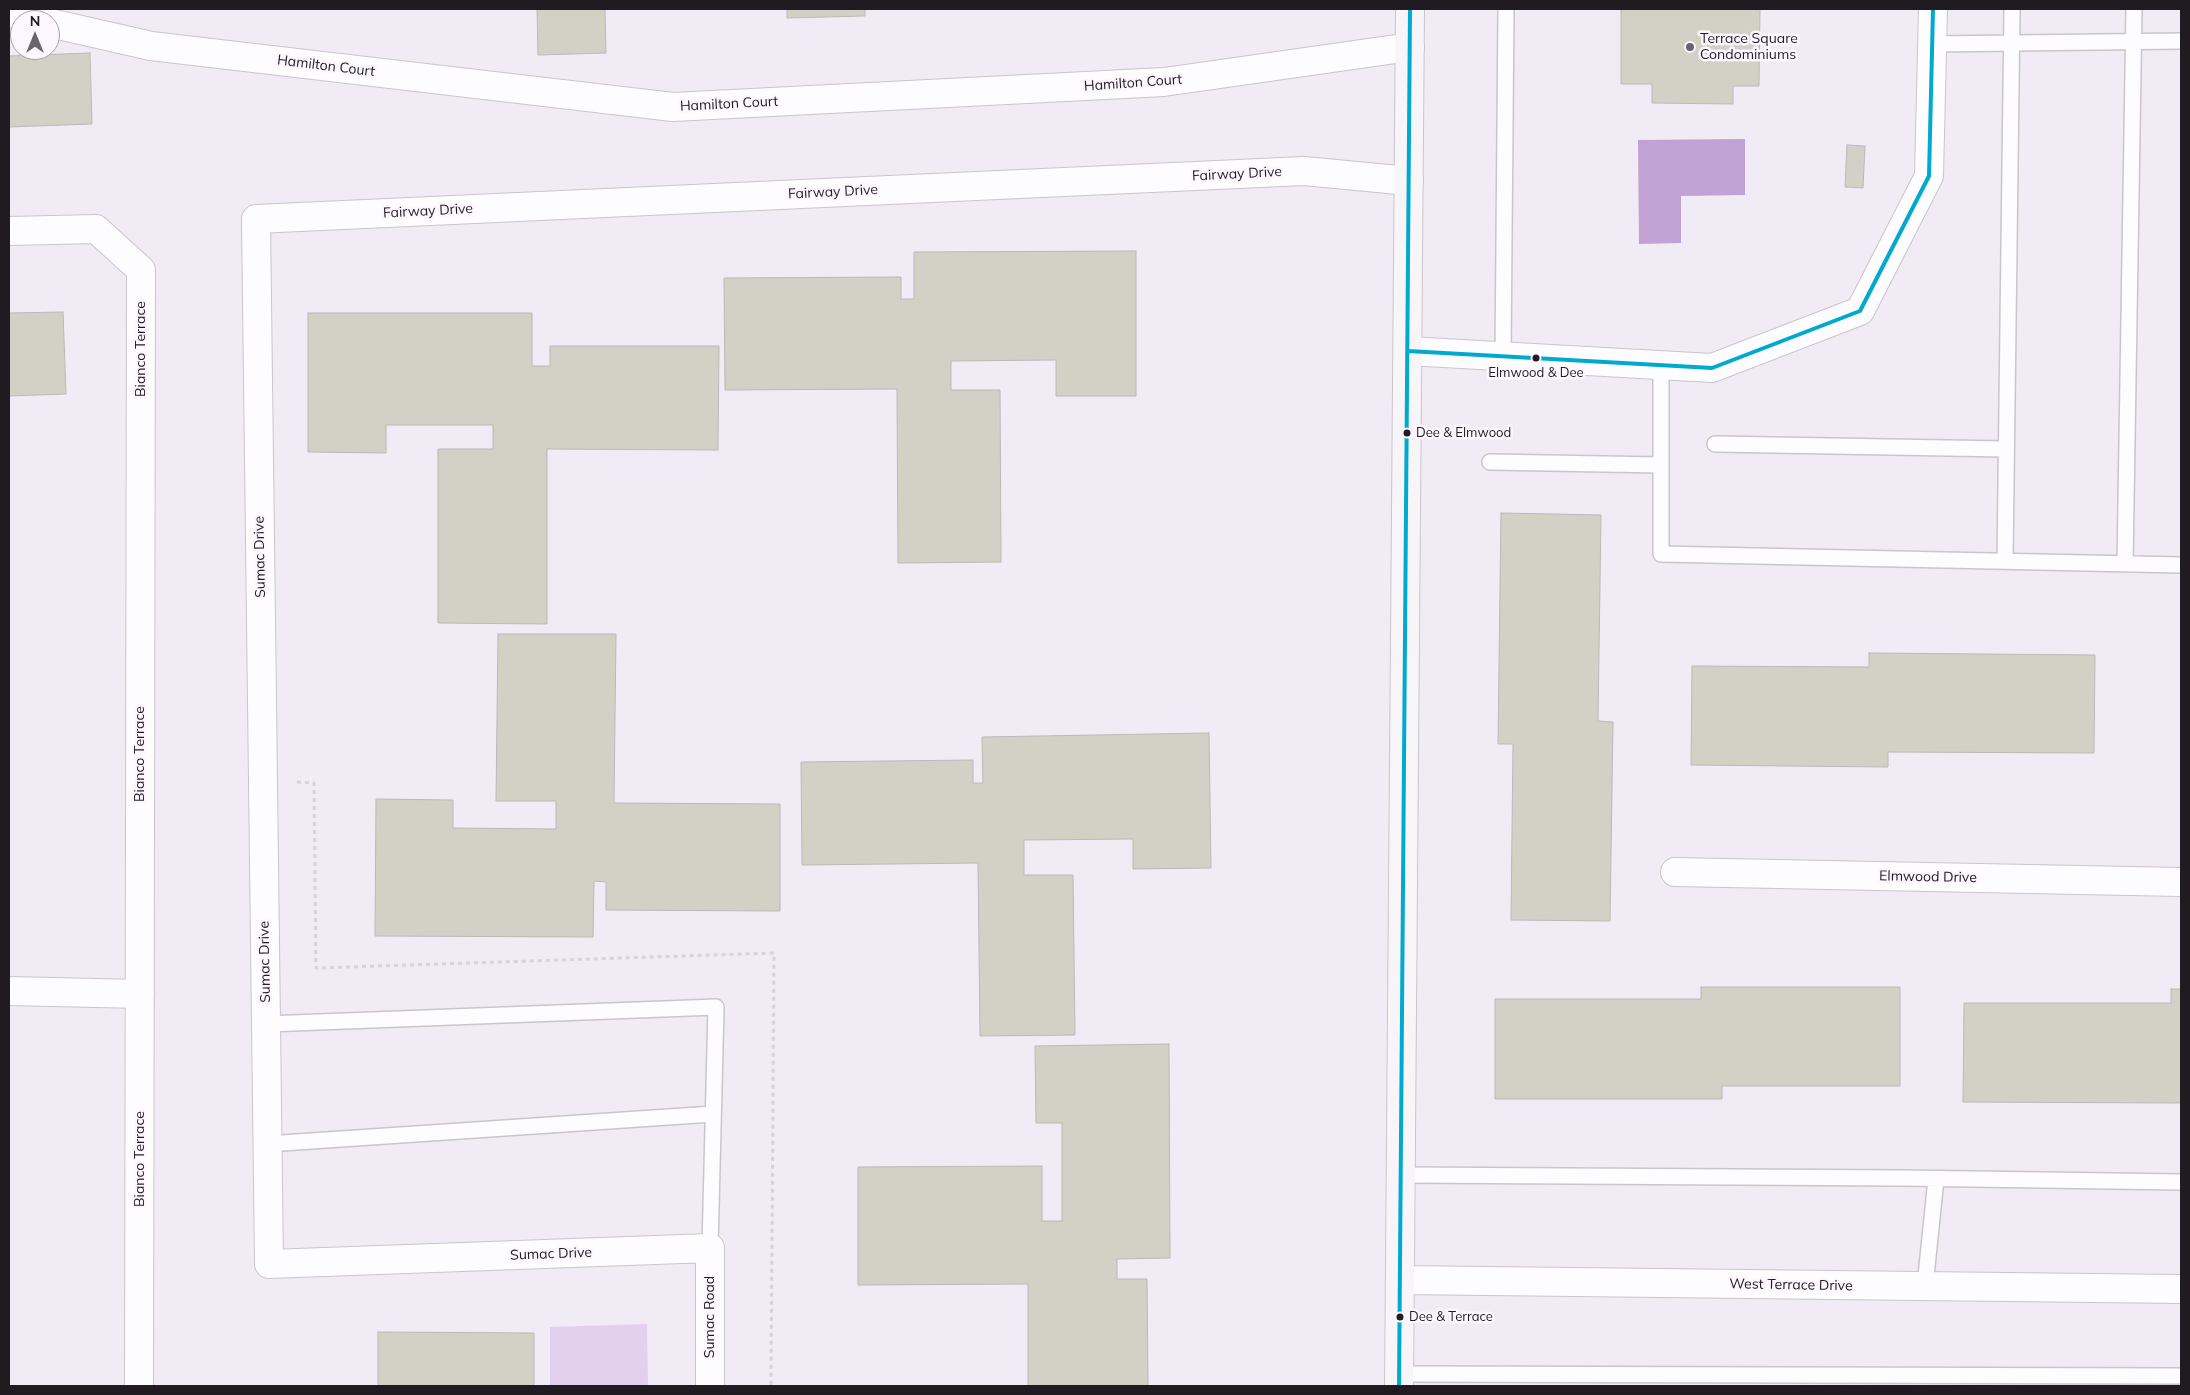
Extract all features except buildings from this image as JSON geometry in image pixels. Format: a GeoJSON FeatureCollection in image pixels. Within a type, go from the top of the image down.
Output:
{"type":"FeatureCollection","features":[{"type":"Feature","properties":{"kind":"street"},"geometry":{"type":"LineString","coordinates":[[1399,1380],[1410,9]]}},
{"type":"Feature","properties":{"kind":"street"},"geometry":{"type":"LineString","coordinates":[[1408,351],[1712,368],[1860,311],[1929,176],[1933,9]]}},
{"type":"Feature","properties":{"kind":"street","name":"Hamilton Court"},"geometry":{"type":"LineString","coordinates":[[60,25],[151,46],[673,107],[1164,82],[1410,46]]}},
{"type":"Feature","properties":{"kind":"street","name":"Fairway Drive"},"geometry":{"type":"LineString","coordinates":[[256,219],[1304,171],[1409,182]]}},
{"type":"Feature","properties":{"kind":"street","name":"Sumac Drive"},"geometry":{"type":"LineString","coordinates":[[256,219],[269,1264],[710,1248]]}},
{"type":"Feature","properties":{"kind":"street","name":"Bianco Terrace"},"geometry":{"type":"LineString","coordinates":[[9,231],[96,229],[141,270],[139,1386]]}},
{"type":"Feature","properties":{"kind":"street","name":"Elmwood Drive"},"geometry":{"type":"LineString","coordinates":[[1675,872],[2181,882]]}},
{"type":"Feature","properties":{"kind":"street"},"geometry":{"type":"LineString","coordinates":[[9,991],[140,994]]}},
{"type":"Feature","properties":{"kind":"street","name":"Sumac Road"},"geometry":{"type":"LineString","coordinates":[[710,1248],[710,1386]]}},
{"type":"Feature","properties":{"kind":"street","name":"West Terrace Drive"},"geometry":{"type":"LineString","coordinates":[[1400,1280],[2181,1289]]}},
{"type":"Feature","properties":{"kind":"lane"},"geometry":{"type":"LineString","coordinates":[[1503,356],[1506,9]]}},
{"type":"Feature","properties":{"kind":"lane"},"geometry":{"type":"LineString","coordinates":[[2005,561],[2012,9]]}},
{"type":"Feature","properties":{"kind":"lane"},"geometry":{"type":"LineString","coordinates":[[2124,564],[2134,9]]}},
{"type":"Feature","properties":{"kind":"lane"},"geometry":{"type":"LineString","coordinates":[[1932,44],[2181,41]]}},
{"type":"Feature","properties":{"kind":"lane"},"geometry":{"type":"LineString","coordinates":[[1661,365],[1661,554],[2181,565]]}},
{"type":"Feature","properties":{"kind":"lane"},"geometry":{"type":"LineString","coordinates":[[1715,444],[2006,449]]}},
{"type":"Feature","properties":{"kind":"lane"},"geometry":{"type":"LineString","coordinates":[[1490,462],[1661,465]]}},
{"type":"Feature","properties":{"kind":"lane"},"geometry":{"type":"LineString","coordinates":[[266,1024],[716,1007],[710,1248]]}},
{"type":"Feature","properties":{"kind":"lane"},"geometry":{"type":"LineString","coordinates":[[267,1144],[713,1114]]}},
{"type":"Feature","properties":{"kind":"lane"},"geometry":{"type":"LineString","coordinates":[[1401,1175],[1936,1178],[2181,1182]]}},
{"type":"Feature","properties":{"kind":"lane"},"geometry":{"type":"LineString","coordinates":[[1925,1286],[1936,1178]]}},
{"type":"Feature","properties":{"kind":"lane"},"geometry":{"type":"LineString","coordinates":[[1399,1380],[2181,1376]]}},
{"type":"Feature","properties":{"kind":"shaded area"},"geometry":{"type":"Polygon","coordinates":[[[1745,139],[1745,195],[1681,196],[1681,243],[1639,244],[1638,140],[1745,139]]]}},
{"type":"Feature","properties":{"kind":"shaded area"},"geometry":{"type":"Polygon","coordinates":[[[647,1324],[648,1386],[550,1386],[550,1327],[647,1324]]]}},
{"type":"Feature","properties":{"kind":"transit line"},"geometry":{"type":"LineString","coordinates":[[1399,1386],[1410,9]]}},
{"type":"Feature","properties":{"kind":"transit line"},"geometry":{"type":"LineString","coordinates":[[1408,351],[1712,368],[1860,311],[1929,176],[1933,9]]}},
{"type":"Feature","properties":{"kind":"place","name":"Terrace Square Condominiums"},"geometry":{"type":"Point","coordinates":[1690,47]}},
{"type":"Feature","properties":{"kind":"place","name":"Elmwood & Dee"},"geometry":{"type":"Point","coordinates":[1536,358]}},
{"type":"Feature","properties":{"kind":"place","name":"Dee & Elmwood"},"geometry":{"type":"Point","coordinates":[1407,433]}},
{"type":"Feature","properties":{"kind":"place","name":"Dee & Terrace"},"geometry":{"type":"Point","coordinates":[1400,1317]}}]}
